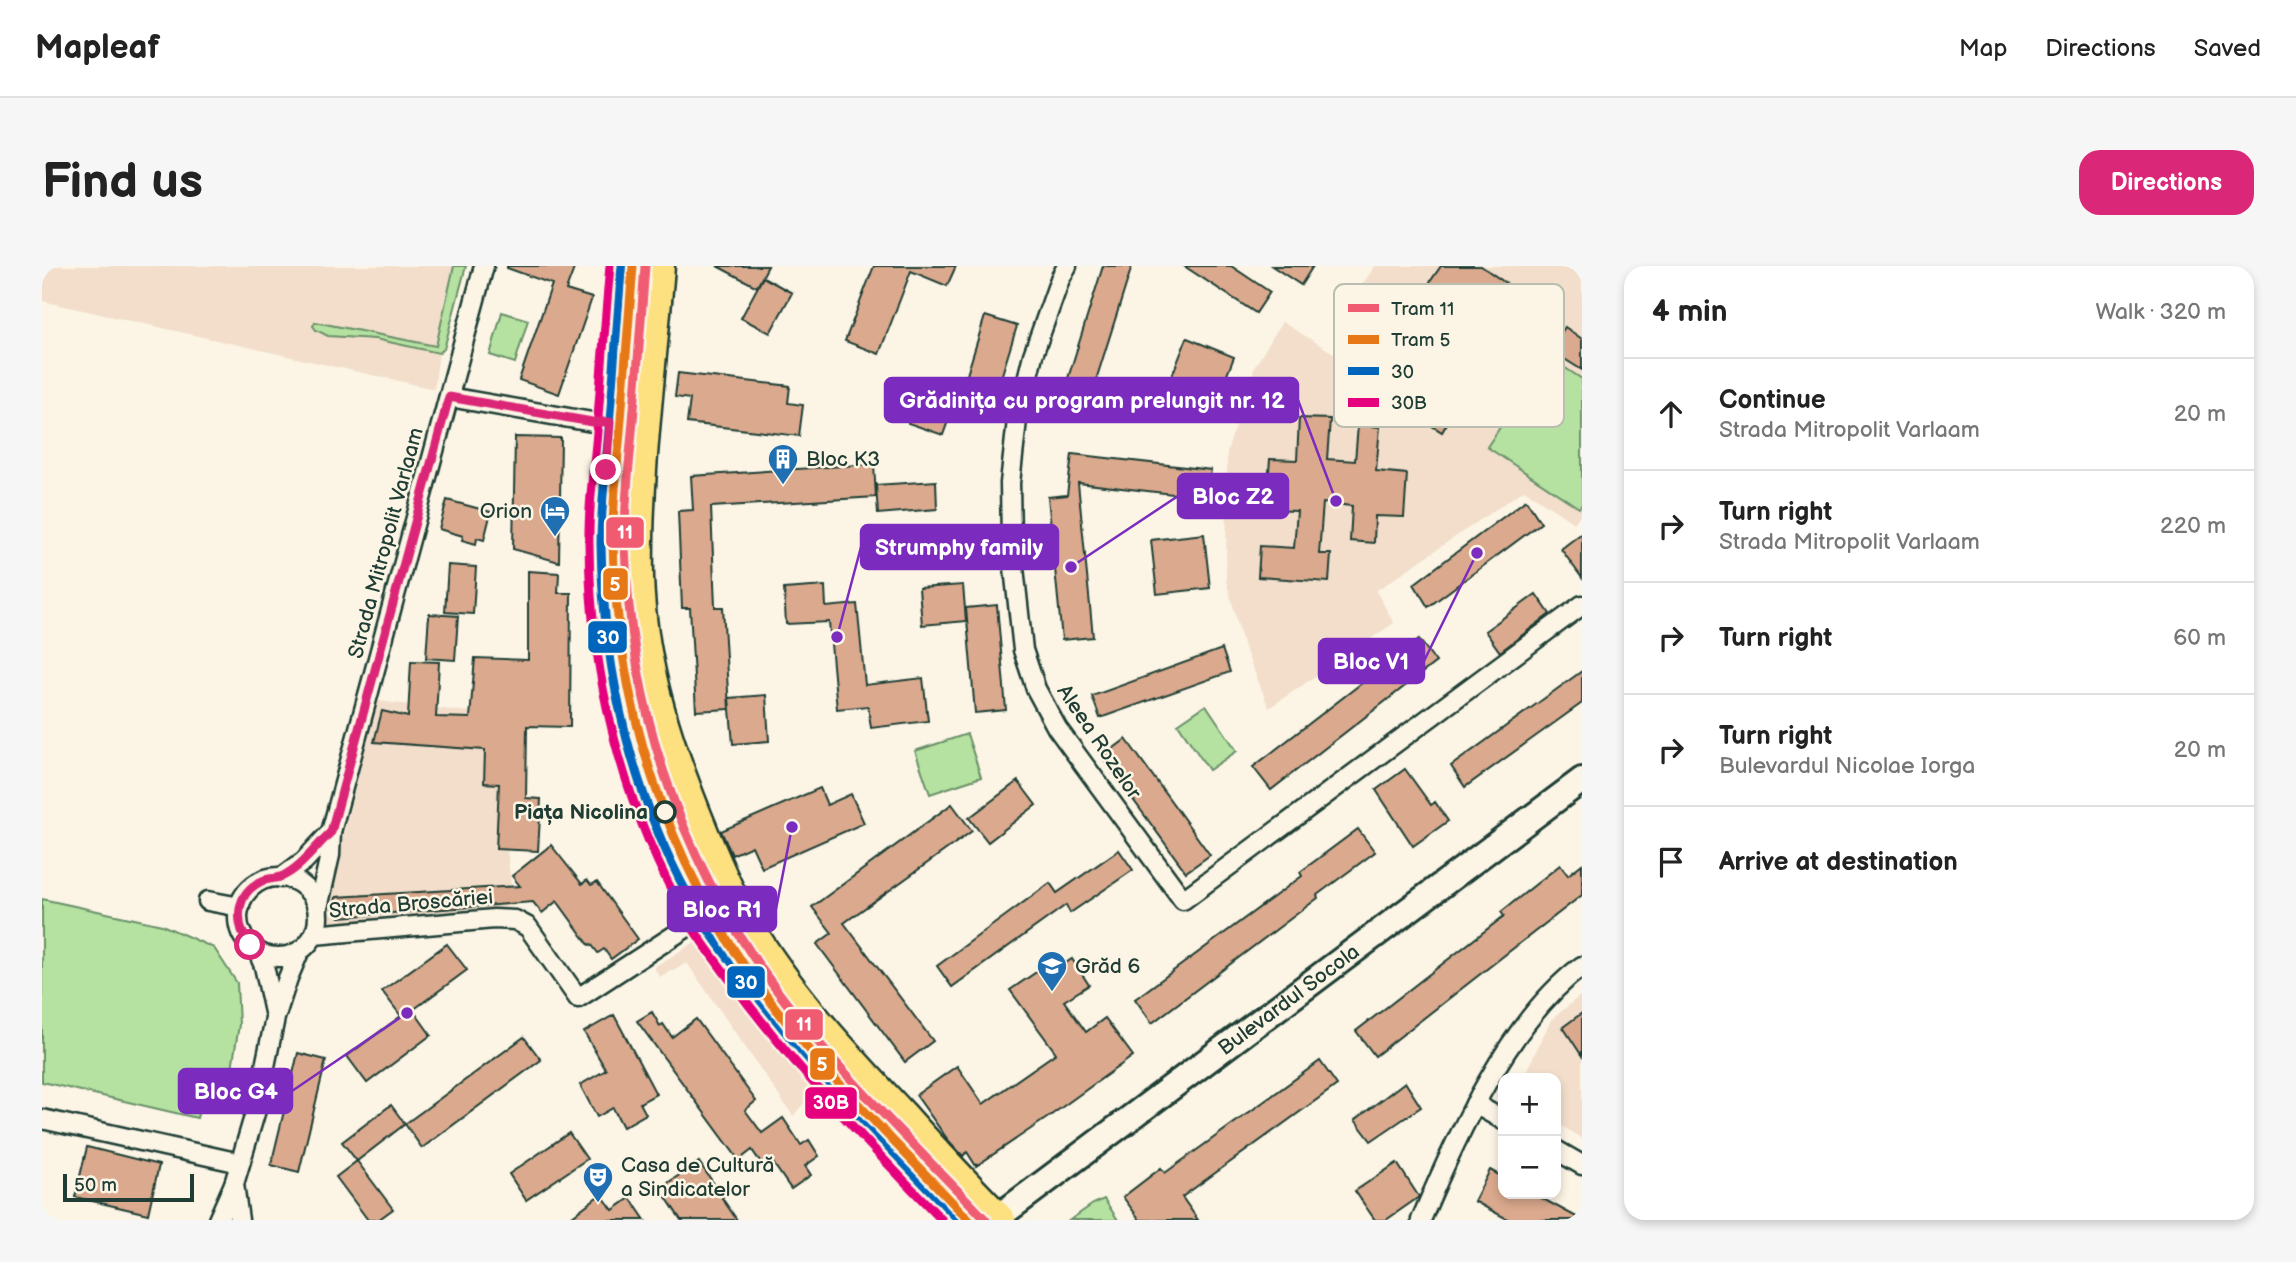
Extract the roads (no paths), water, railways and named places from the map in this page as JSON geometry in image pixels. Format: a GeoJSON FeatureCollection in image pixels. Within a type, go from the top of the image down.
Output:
{"type":"FeatureCollection","features":[{"type":"Feature","properties":{"kind":"main road"},"geometry":{"type":"LineString","coordinates":[[622,266],[601,543],[604,611],[614,680],[627,740],[648,808],[662,845],[701,918],[753,992],[807,1060],[959,1220]]}},
{"type":"Feature","properties":{"kind":"main road"},"geometry":{"type":"LineString","coordinates":[[660,266],[642,474],[639,577],[644,635],[657,705],[684,782],[730,893],[754,935],[807,1008],[997,1219]]}},
{"type":"Feature","properties":{"kind":"main road","name":"Bulevardul Socola"},"geometry":{"type":"LineString","coordinates":[[997,1219],[1582,780]]}},
{"type":"Feature","properties":{"kind":"street","name":"Strada Mitropolit Varlaam"},"geometry":{"type":"LineString","coordinates":[[314,935],[330,855],[331,832],[484,266]]}},
{"type":"Feature","properties":{"kind":"street","name":"Aleea Rozelor"},"geometry":{"type":"LineString","coordinates":[[1067,266],[1059,279],[1033,355],[1017,420],[1011,470],[1011,540],[1023,650],[1036,689],[1057,728],[1183,900],[1582,605]]}},
{"type":"Feature","properties":{"kind":"street"},"geometry":{"type":"LineString","coordinates":[[449,397],[592,422],[647,424]]}},
{"type":"Feature","properties":{"kind":"street","name":"Strada Mitropolit Varlaam"},"geometry":{"type":"LineString","coordinates":[[240,907],[243,898],[256,885],[263,880],[281,878],[304,861],[331,832]]}},
{"type":"Feature","properties":{"kind":"street"},"geometry":{"type":"LineString","coordinates":[[281,878],[302,885],[318,908]]}},
{"type":"Feature","properties":{"kind":"street"},"geometry":{"type":"LineString","coordinates":[[208,901],[240,907],[240,928],[244,937],[258,952],[264,966],[275,1018]]}},
{"type":"Feature","properties":{"kind":"street","name":"Strada Broscăriei"},"geometry":{"type":"LineString","coordinates":[[314,935],[494,919],[515,920],[528,927],[578,998],[701,918]]}},
{"type":"Feature","properties":{"kind":"street"},"geometry":{"type":"LineString","coordinates":[[218,1220],[234,1184],[256,1110],[275,1018],[288,978],[299,952],[314,935]]}},
{"type":"Feature","properties":{"kind":"street"},"geometry":{"type":"LineString","coordinates":[[258,952],[278,957],[299,952]]}},
{"type":"Feature","properties":{"kind":"street"},"geometry":{"type":"LineString","coordinates":[[1421,1220],[1475,1104],[1539,1005],[1563,980],[1582,966]]}},
{"type":"Feature","properties":{"kind":"street"},"geometry":{"type":"LineString","coordinates":[[1475,1104],[1498,1117]]}},
{"type":"Feature","properties":{"kind":"street"},"geometry":{"type":"LineString","coordinates":[[42,1119],[240,1163]]}},
{"type":"Feature","properties":{"kind":"street"},"geometry":{"type":"LineString","coordinates":[[1561,1153],[1582,1165]]}},
{"type":"Feature","properties":{"kind":"street"},"geometry":{"type":"LineString","coordinates":[[234,1184],[239,1220]]}},
{"type":"Feature","properties":{"kind":"tram line","name":"5"},"geometry":{"type":"LineString","coordinates":[[633,266],[613,544],[624,663],[652,778],[673,834],[698,888],[727,939],[761,989],[835,1079],[969,1220]]}},
{"type":"Feature","properties":{"kind":"tram line","name":"11"},"geometry":{"type":"LineString","coordinates":[[645,266],[625,545],[637,662],[664,774],[709,881],[737,932],[770,981],[847,1074],[986,1220]]}},
{"type":"Feature","properties":{"kind":"place","name":"Bloc K3"},"geometry":{"type":"Point","coordinates":[783,486]}},
{"type":"Feature","properties":{"kind":"place","name":"Grădinița cu program prelungit nr. 12"},"geometry":{"type":"Point","coordinates":[1336,501]}},
{"type":"Feature","properties":{"kind":"place","name":"Orion"},"geometry":{"type":"Point","coordinates":[555,538]}},
{"type":"Feature","properties":{"kind":"place","name":"Bloc V1"},"geometry":{"type":"Point","coordinates":[1477,553]}},
{"type":"Feature","properties":{"kind":"place","name":"Bloc Z2"},"geometry":{"type":"Point","coordinates":[1071,567]}},
{"type":"Feature","properties":{"kind":"place","name":"Strumphy family"},"geometry":{"type":"Point","coordinates":[837,637]}},
{"type":"Feature","properties":{"kind":"place","name":"Piața Nicolina"},"geometry":{"type":"Point","coordinates":[665,812]}},
{"type":"Feature","properties":{"kind":"place","name":"Bloc R1"},"geometry":{"type":"Point","coordinates":[792,827]}},
{"type":"Feature","properties":{"kind":"place","name":"Grăd 6"},"geometry":{"type":"Point","coordinates":[1052,993]}},
{"type":"Feature","properties":{"kind":"place","name":"Bloc G4"},"geometry":{"type":"Point","coordinates":[407,1013]}},
{"type":"Feature","properties":{"kind":"place","name":"Casa de Cultură a Sindicatelor"},"geometry":{"type":"Point","coordinates":[598,1204]}}]}
